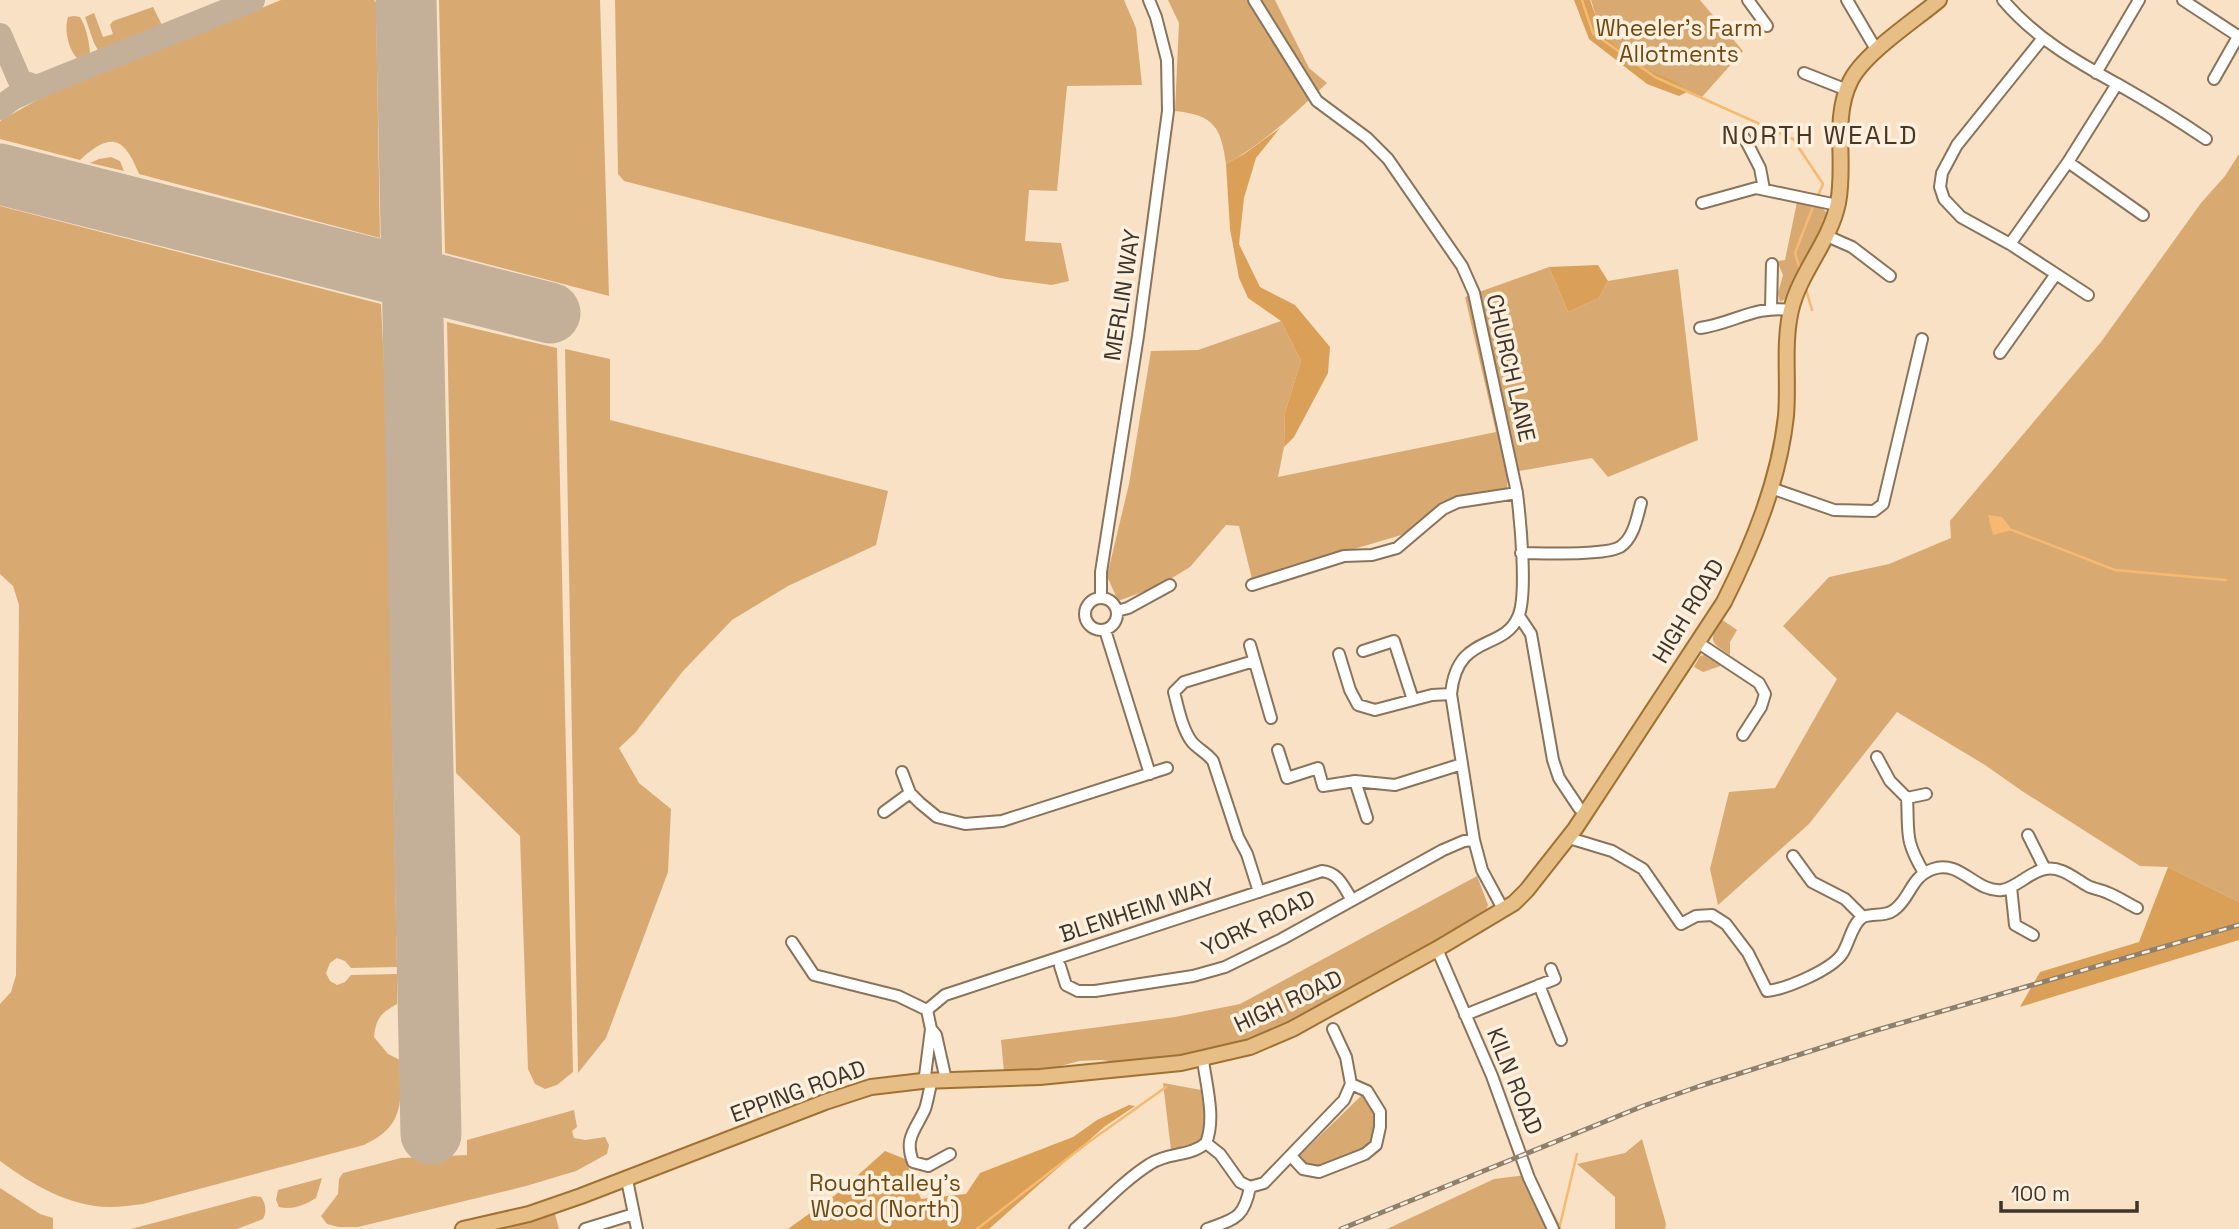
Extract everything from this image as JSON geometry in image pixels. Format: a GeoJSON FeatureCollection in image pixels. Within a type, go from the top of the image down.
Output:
{"type":"FeatureCollection","features":[{"type":"Feature","properties":{"kind":"main road","name":"HIGH ROAD"},"geometry":{"type":"LineString","coordinates":[[1203,1060],[1250,1047],[1292,1029],[1514,903],[1569,838],[1724,601],[1740,569],[1770,488],[1786,416],[1791,310],[1801,281],[1827,236],[1838,205],[1842,114],[1847,90],[1857,71],[1877,51],[1939,0]]}},
{"type":"Feature","properties":{"kind":"main road","name":"EPPING ROAD"},"geometry":{"type":"LineString","coordinates":[[463,1229],[528,1214],[627,1180],[856,1091],[896,1083],[1059,1076],[1203,1060]]}},
{"type":"Feature","properties":{"kind":"street","name":"MERLIN WAY"},"geometry":{"type":"LineString","coordinates":[[1101,598],[1101,572],[1138,336],[1168,111],[1167,60],[1149,0]]}},
{"type":"Feature","properties":{"kind":"street","name":"CHURCH LANE"},"geometry":{"type":"LineString","coordinates":[[1254,0],[1317,101],[1367,138],[1388,159],[1462,266],[1474,293],[1517,493],[1521,525],[1522,601],[1519,617],[1531,635],[1556,769],[1568,795],[1579,808]]}},
{"type":"Feature","properties":{"kind":"street"},"geometry":{"type":"LineString","coordinates":[[1748,0],[1767,26]]}},
{"type":"Feature","properties":{"kind":"street"},"geometry":{"type":"LineString","coordinates":[[1847,0],[1877,51]]}},
{"type":"Feature","properties":{"kind":"street"},"geometry":{"type":"LineString","coordinates":[[2003,0],[2064,55],[2170,114],[2206,139]]}},
{"type":"Feature","properties":{"kind":"street"},"geometry":{"type":"LineString","coordinates":[[2096,73],[2139,0]]}},
{"type":"Feature","properties":{"kind":"street"},"geometry":{"type":"LineString","coordinates":[[2183,0],[2239,36],[2214,79]]}},
{"type":"Feature","properties":{"kind":"street"},"geometry":{"type":"LineString","coordinates":[[2043,38],[1957,145],[1942,173],[1940,187],[1944,199],[1961,218],[2010,244],[2088,295]]}},
{"type":"Feature","properties":{"kind":"street"},"geometry":{"type":"LineString","coordinates":[[1804,73],[1847,90]]}},
{"type":"Feature","properties":{"kind":"street"},"geometry":{"type":"LineString","coordinates":[[2010,244],[2068,162],[2117,84]]}},
{"type":"Feature","properties":{"kind":"street"},"geometry":{"type":"LineString","coordinates":[[1745,139],[1760,168],[1764,189]]}},
{"type":"Feature","properties":{"kind":"street"},"geometry":{"type":"LineString","coordinates":[[2068,162],[2144,215]]}},
{"type":"Feature","properties":{"kind":"street"},"geometry":{"type":"LineString","coordinates":[[1702,203],[1756,188],[1838,205]]}},
{"type":"Feature","properties":{"kind":"street"},"geometry":{"type":"LineString","coordinates":[[1827,236],[1852,247],[1890,276]]}},
{"type":"Feature","properties":{"kind":"street"},"geometry":{"type":"LineString","coordinates":[[1771,308],[1772,264]]}},
{"type":"Feature","properties":{"kind":"street"},"geometry":{"type":"LineString","coordinates":[[2000,353],[2056,274]]}},
{"type":"Feature","properties":{"kind":"street"},"geometry":{"type":"LineString","coordinates":[[1700,328],[1715,326],[1756,310],[1791,310]]}},
{"type":"Feature","properties":{"kind":"street"},"geometry":{"type":"LineString","coordinates":[[1770,488],[1834,510],[1874,512],[1883,504],[1922,339]]}},
{"type":"Feature","properties":{"kind":"street"},"geometry":{"type":"LineString","coordinates":[[1252,585],[1344,556],[1372,555],[1397,548],[1443,509],[1458,502],[1517,493]]}},
{"type":"Feature","properties":{"kind":"street"},"geometry":{"type":"LineString","coordinates":[[1521,553],[1602,551],[1620,547],[1632,534],[1642,503]]}},
{"type":"Feature","properties":{"kind":"street"},"geometry":{"type":"LineString","coordinates":[[1117,611],[1128,608],[1170,585]]}},
{"type":"Feature","properties":{"kind":"street"},"geometry":{"type":"LineString","coordinates":[[1101,598],[1110,600],[1117,611],[1116,621],[1105,630],[1091,627],[1085,614],[1088,605],[1101,598]]}},
{"type":"Feature","properties":{"kind":"street"},"geometry":{"type":"LineString","coordinates":[[1503,909],[1482,870],[1474,840],[1451,694],[1453,676],[1465,657],[1472,650],[1506,632],[1519,617]]}},
{"type":"Feature","properties":{"kind":"street"},"geometry":{"type":"LineString","coordinates":[[1105,630],[1150,774]]}},
{"type":"Feature","properties":{"kind":"street"},"geometry":{"type":"LineString","coordinates":[[1363,651],[1394,641],[1413,700]]}},
{"type":"Feature","properties":{"kind":"street"},"geometry":{"type":"LineString","coordinates":[[1696,642],[1759,682],[1765,694],[1761,707],[1743,735]]}},
{"type":"Feature","properties":{"kind":"street"},"geometry":{"type":"LineString","coordinates":[[1250,645],[1271,718]]}},
{"type":"Feature","properties":{"kind":"street"},"geometry":{"type":"LineString","coordinates":[[1339,654],[1350,690],[1358,705],[1376,710],[1451,694]]}},
{"type":"Feature","properties":{"kind":"street"},"geometry":{"type":"LineString","coordinates":[[1254,661],[1184,682],[1174,692],[1192,742],[1213,761],[1259,891]]}},
{"type":"Feature","properties":{"kind":"street"},"geometry":{"type":"LineString","coordinates":[[1278,750],[1287,778],[1318,768],[1323,786],[1355,781],[1395,785],[1462,764]]}},
{"type":"Feature","properties":{"kind":"street"},"geometry":{"type":"LineString","coordinates":[[1877,757],[1890,781],[1907,799],[1906,831],[1910,850],[1924,873]]}},
{"type":"Feature","properties":{"kind":"street"},"geometry":{"type":"LineString","coordinates":[[902,772],[910,793],[937,817],[965,824],[1002,821],[1167,768]]}},
{"type":"Feature","properties":{"kind":"street"},"geometry":{"type":"LineString","coordinates":[[1355,781],[1367,818]]}},
{"type":"Feature","properties":{"kind":"street"},"geometry":{"type":"LineString","coordinates":[[884,812],[910,793]]}},
{"type":"Feature","properties":{"kind":"street"},"geometry":{"type":"LineString","coordinates":[[1907,799],[1926,794]]}},
{"type":"Feature","properties":{"kind":"street"},"geometry":{"type":"LineString","coordinates":[[2028,835],[2045,869]]}},
{"type":"Feature","properties":{"kind":"street"},"geometry":{"type":"LineString","coordinates":[[1569,838],[1612,851],[1643,869],[1681,924],[1696,916],[1712,915],[1726,924],[1748,953],[1767,991],[1782,990],[1831,964],[1842,954],[1863,917],[1893,911],[1902,902],[1912,884],[1924,873],[1937,867],[1952,868],[1983,887],[1999,890],[2011,887],[2045,869],[2059,870],[2137,908]]}},
{"type":"Feature","properties":{"kind":"street","name":"YORK ROAD"},"geometry":{"type":"LineString","coordinates":[[1060,966],[1066,985],[1078,991],[1095,991],[1194,976],[1225,967],[1443,850],[1464,841],[1474,840]]}},
{"type":"Feature","properties":{"kind":"street"},"geometry":{"type":"LineString","coordinates":[[1793,856],[1812,881],[1844,899],[1863,917]]}},
{"type":"Feature","properties":{"kind":"street","name":"BLENHEIM WAY"},"geometry":{"type":"LineString","coordinates":[[927,1010],[945,995],[1322,871],[1332,872],[1352,900]]}},
{"type":"Feature","properties":{"kind":"street"},"geometry":{"type":"LineString","coordinates":[[2011,887],[2015,925],[2033,935]]}},
{"type":"Feature","properties":{"kind":"street"},"geometry":{"type":"LineString","coordinates":[[792,942],[814,975],[898,996],[927,1010],[931,1029],[925,1076],[933,1081]]}},
{"type":"Feature","properties":{"kind":"street","name":"KILN ROAD"},"geometry":{"type":"LineString","coordinates":[[1437,949],[1553,1229]]}},
{"type":"Feature","properties":{"kind":"street"},"geometry":{"type":"LineString","coordinates":[[1465,1015],[1555,979],[1551,969]]}},
{"type":"Feature","properties":{"kind":"street"},"geometry":{"type":"LineString","coordinates":[[1539,985],[1561,1040]]}},
{"type":"Feature","properties":{"kind":"street"},"geometry":{"type":"LineString","coordinates":[[931,1029],[936,1035],[933,1081],[926,1106],[912,1132],[908,1148],[913,1162],[928,1166],[950,1154]]}},
{"type":"Feature","properties":{"kind":"street"},"geometry":{"type":"LineString","coordinates":[[1206,1143],[1220,1154],[1240,1182],[1250,1187],[1264,1183],[1344,1100],[1351,1084],[1346,1057],[1333,1029]]}},
{"type":"Feature","properties":{"kind":"street"},"geometry":{"type":"LineString","coordinates":[[1075,1229],[1152,1163],[1168,1156],[1199,1149],[1206,1143],[1210,1134],[1210,1119],[1203,1060]]}},
{"type":"Feature","properties":{"kind":"street"},"geometry":{"type":"LineString","coordinates":[[1291,1156],[1303,1169],[1320,1172],[1365,1154],[1376,1145],[1380,1112],[1367,1091],[1351,1084]]}},
{"type":"Feature","properties":{"kind":"street"},"geometry":{"type":"LineString","coordinates":[[627,1180],[638,1229]]}},
{"type":"Feature","properties":{"kind":"street"},"geometry":{"type":"LineString","coordinates":[[1207,1229],[1234,1219],[1247,1205],[1250,1187]]}},
{"type":"Feature","properties":{"kind":"street"},"geometry":{"type":"LineString","coordinates":[[584,1229],[635,1214]]}},
{"type":"Feature","properties":{"kind":"green space"},"geometry":{"type":"Polygon","coordinates":[[[281,0],[374,0],[376,3],[380,238],[139,174],[128,152],[115,142],[100,145],[80,160],[0,139],[0,121],[44,96],[281,0]]]}},
{"type":"Feature","properties":{"kind":"green space"},"geometry":{"type":"Polygon","coordinates":[[[439,0],[600,0],[609,296],[445,253],[439,0]]]}},
{"type":"Feature","properties":{"kind":"green space"},"geometry":{"type":"Polygon","coordinates":[[[615,0],[1124,0],[1136,28],[1142,85],[1067,86],[1057,191],[1029,190],[1025,241],[1061,243],[1069,281],[1052,285],[1000,278],[624,181],[618,174],[615,0]]]}},
{"type":"Feature","properties":{"kind":"green space"},"geometry":{"type":"Polygon","coordinates":[[[1168,0],[1275,0],[1309,68],[1327,83],[1267,137],[1226,164],[1218,132],[1213,125],[1199,116],[1175,111],[1179,23],[1168,0]]]}},
{"type":"Feature","properties":{"kind":"green space"},"geometry":{"type":"Polygon","coordinates":[[[1574,0],[1590,0],[1604,31],[1625,55],[1644,68],[1673,81],[1687,92],[1679,96],[1647,84],[1589,39],[1574,0]]]}},
{"type":"Feature","properties":{"kind":"green space","name":"Wheeler's Farm Allotments"},"geometry":{"type":"Polygon","coordinates":[[[1591,0],[1700,0],[1743,51],[1702,97],[1659,79],[1622,55],[1602,31],[1591,0]]]}},
{"type":"Feature","properties":{"kind":"green space"},"geometry":{"type":"Polygon","coordinates":[[[153,7],[162,25],[98,50],[85,17],[94,13],[103,37],[113,34],[110,25],[113,21],[153,7]]]}},
{"type":"Feature","properties":{"kind":"green space"},"geometry":{"type":"Polygon","coordinates":[[[68,17],[80,17],[86,29],[90,52],[86,57],[77,58],[69,44],[67,22],[68,17]]]}},
{"type":"Feature","properties":{"kind":"green space"},"geometry":{"type":"Polygon","coordinates":[[[1280,128],[1256,158],[1244,198],[1239,244],[1260,287],[1295,305],[1330,347],[1328,373],[1294,437],[1284,447],[1285,412],[1301,361],[1281,321],[1248,298],[1239,278],[1230,229],[1226,164],[1280,128]]]}},
{"type":"Feature","properties":{"kind":"green space"},"geometry":{"type":"Polygon","coordinates":[[[2239,154],[2239,902],[2168,867],[2140,866],[1985,765],[1897,712],[1809,824],[1718,905],[1710,869],[1729,792],[1775,788],[1837,679],[1783,626],[1829,577],[1889,564],[1951,538],[1950,521],[2101,342],[2239,154]]]}},
{"type":"Feature","properties":{"kind":"green space"},"geometry":{"type":"Polygon","coordinates":[[[111,157],[120,161],[124,171],[90,163],[99,159],[111,157]]]}},
{"type":"Feature","properties":{"kind":"green space"},"geometry":{"type":"Polygon","coordinates":[[[1797,202],[1821,207],[1827,213],[1827,219],[1787,298],[1780,302],[1778,293],[1783,275],[1777,261],[1785,260],[1797,202]]]}},
{"type":"Feature","properties":{"kind":"green space"},"geometry":{"type":"Polygon","coordinates":[[[0,206],[381,304],[397,967],[351,968],[345,961],[337,958],[330,963],[326,973],[330,981],[337,985],[345,982],[351,975],[397,974],[397,1004],[380,1017],[374,1037],[388,1054],[400,1060],[398,1110],[387,1129],[378,1138],[364,1145],[143,1204],[110,1207],[66,1199],[38,1186],[0,1161],[0,1004],[11,992],[16,975],[19,605],[13,586],[0,574],[0,206]]]}},
{"type":"Feature","properties":{"kind":"green space"},"geometry":{"type":"Polygon","coordinates":[[[1598,265],[1608,281],[1599,298],[1568,312],[1549,267],[1598,265]]]}},
{"type":"Feature","properties":{"kind":"green space"},"geometry":{"type":"Polygon","coordinates":[[[1549,267],[1568,312],[1599,298],[1608,281],[1678,269],[1698,440],[1608,477],[1592,458],[1508,473],[1507,488],[1442,502],[1408,533],[1252,579],[1239,526],[1226,525],[1190,567],[1159,586],[1118,601],[1107,576],[1129,484],[1151,351],[1198,350],[1281,321],[1301,361],[1285,412],[1284,447],[1278,477],[1496,432],[1465,297],[1549,267]]]}},
{"type":"Feature","properties":{"kind":"green space"},"geometry":{"type":"Polygon","coordinates":[[[447,322],[557,348],[573,1072],[557,1085],[545,1089],[535,1084],[528,1069],[520,836],[456,773],[447,322]]]}},
{"type":"Feature","properties":{"kind":"green space"},"geometry":{"type":"Polygon","coordinates":[[[565,349],[610,359],[610,420],[888,491],[876,545],[788,586],[732,620],[683,671],[635,733],[619,748],[639,783],[671,809],[668,872],[606,1038],[578,1073],[565,349]]]}},
{"type":"Feature","properties":{"kind":"green space"},"geometry":{"type":"Polygon","coordinates":[[[1721,619],[1737,630],[1730,642],[1730,655],[1713,640],[1721,619]]]}},
{"type":"Feature","properties":{"kind":"green space"},"geometry":{"type":"Polygon","coordinates":[[[1708,654],[1726,664],[1703,672],[1694,667],[1700,656],[1708,654]]]}},
{"type":"Feature","properties":{"kind":"green space"},"geometry":{"type":"Polygon","coordinates":[[[2168,867],[2239,902],[2239,940],[2020,1007],[2040,972],[2139,942],[2168,867]]]}},
{"type":"Feature","properties":{"kind":"green space"},"geometry":{"type":"Polygon","coordinates":[[[1477,876],[1488,905],[1485,913],[1433,946],[1267,1034],[1210,1052],[1123,1063],[1079,1061],[1050,1069],[1004,1072],[1001,1040],[1175,1017],[1240,1004],[1477,876]]]}},
{"type":"Feature","properties":{"kind":"green space"},"geometry":{"type":"Polygon","coordinates":[[[1163,1083],[1201,1090],[1206,1123],[1202,1138],[1195,1143],[1171,1150],[1163,1083]]]}},
{"type":"Feature","properties":{"kind":"green space"},"geometry":{"type":"Polygon","coordinates":[[[1363,1094],[1376,1113],[1376,1135],[1349,1156],[1318,1169],[1311,1168],[1299,1156],[1363,1094]]]}},
{"type":"Feature","properties":{"kind":"green space","name":"Roughtalley's Wood (North)"},"geometry":{"type":"Polygon","coordinates":[[[1129,1105],[1135,1106],[1104,1127],[989,1229],[788,1229],[838,1193],[885,1151],[905,1159],[921,1199],[966,1194],[980,1173],[1073,1137],[1097,1120],[1129,1105]]]}},
{"type":"Feature","properties":{"kind":"green space"},"geometry":{"type":"Polygon","coordinates":[[[574,1110],[577,1127],[572,1131],[574,1138],[585,1140],[605,1137],[609,1145],[607,1154],[576,1171],[358,1227],[327,1224],[321,1216],[338,1194],[339,1179],[343,1173],[401,1158],[467,1155],[467,1140],[574,1110]]]}},
{"type":"Feature","properties":{"kind":"green space"},"geometry":{"type":"Polygon","coordinates":[[[1642,1139],[1666,1224],[1665,1229],[1615,1229],[1615,1197],[1577,1164],[1625,1153],[1642,1139]]]}},
{"type":"Feature","properties":{"kind":"green space"},"geometry":{"type":"Polygon","coordinates":[[[1533,1174],[1562,1229],[1387,1229],[1494,1179],[1533,1174]]]}},
{"type":"Feature","properties":{"kind":"green space"},"geometry":{"type":"Polygon","coordinates":[[[322,1178],[316,1198],[299,1206],[279,1207],[276,1200],[278,1190],[322,1178]]]}},
{"type":"Feature","properties":{"kind":"green space"},"geometry":{"type":"Polygon","coordinates":[[[0,1188],[40,1214],[53,1218],[53,1229],[0,1229],[0,1188]]]}},
{"type":"Feature","properties":{"kind":"green space"},"geometry":{"type":"Polygon","coordinates":[[[254,1196],[261,1197],[264,1202],[263,1219],[237,1229],[131,1229],[254,1196]]]}},
{"type":"Feature","properties":{"kind":"green space"},"geometry":{"type":"Polygon","coordinates":[[[555,1214],[559,1229],[501,1229],[555,1214]]]}},
{"type":"Feature","properties":{"kind":"shaded area"},"geometry":{"type":"Polygon","coordinates":[[[1988,515],[2002,517],[2012,530],[1993,535],[1988,515]]]}},
{"type":"Feature","properties":{"kind":"waterway"},"geometry":{"type":"LineString","coordinates":[[1582,0],[1593,33],[1655,77],[1793,139],[1823,184],[1817,198]]}},
{"type":"Feature","properties":{"kind":"waterway"},"geometry":{"type":"LineString","coordinates":[[1800,270],[1795,253],[1814,204]]}},
{"type":"Feature","properties":{"kind":"waterway"},"geometry":{"type":"LineString","coordinates":[[1805,286],[1812,310]]}},
{"type":"Feature","properties":{"kind":"waterway"},"geometry":{"type":"LineString","coordinates":[[2012,530],[2115,570],[2226,580]]}},
{"type":"Feature","properties":{"kind":"waterway"},"geometry":{"type":"LineString","coordinates":[[977,1229],[1086,1144],[1166,1087]]}},
{"type":"Feature","properties":{"kind":"waterway"},"geometry":{"type":"LineString","coordinates":[[1559,1229],[1577,1154]]}},
{"type":"Feature","properties":{"kind":"taxiway"},"geometry":{"type":"LineString","coordinates":[[0,35],[20,81],[37,87],[253,0]]}},
{"type":"Feature","properties":{"kind":"taxiway"},"geometry":{"type":"LineString","coordinates":[[0,108],[13,98],[37,87]]}},
{"type":"Feature","properties":{"kind":"runway"},"geometry":{"type":"LineString","coordinates":[[406,0],[431,1134]]}},
{"type":"Feature","properties":{"kind":"runway"},"geometry":{"type":"LineString","coordinates":[[0,174],[550,313]]}},
{"type":"Feature","properties":{"kind":"railway"},"geometry":{"type":"LineString","coordinates":[[1341,1229],[1643,1106],[1700,1086],[1877,1030],[2239,925]]}},
{"type":"Feature","properties":{"kind":"district","name":"NORTH WEALD"},"geometry":{"type":"Point","coordinates":[1820,135]}}]}
